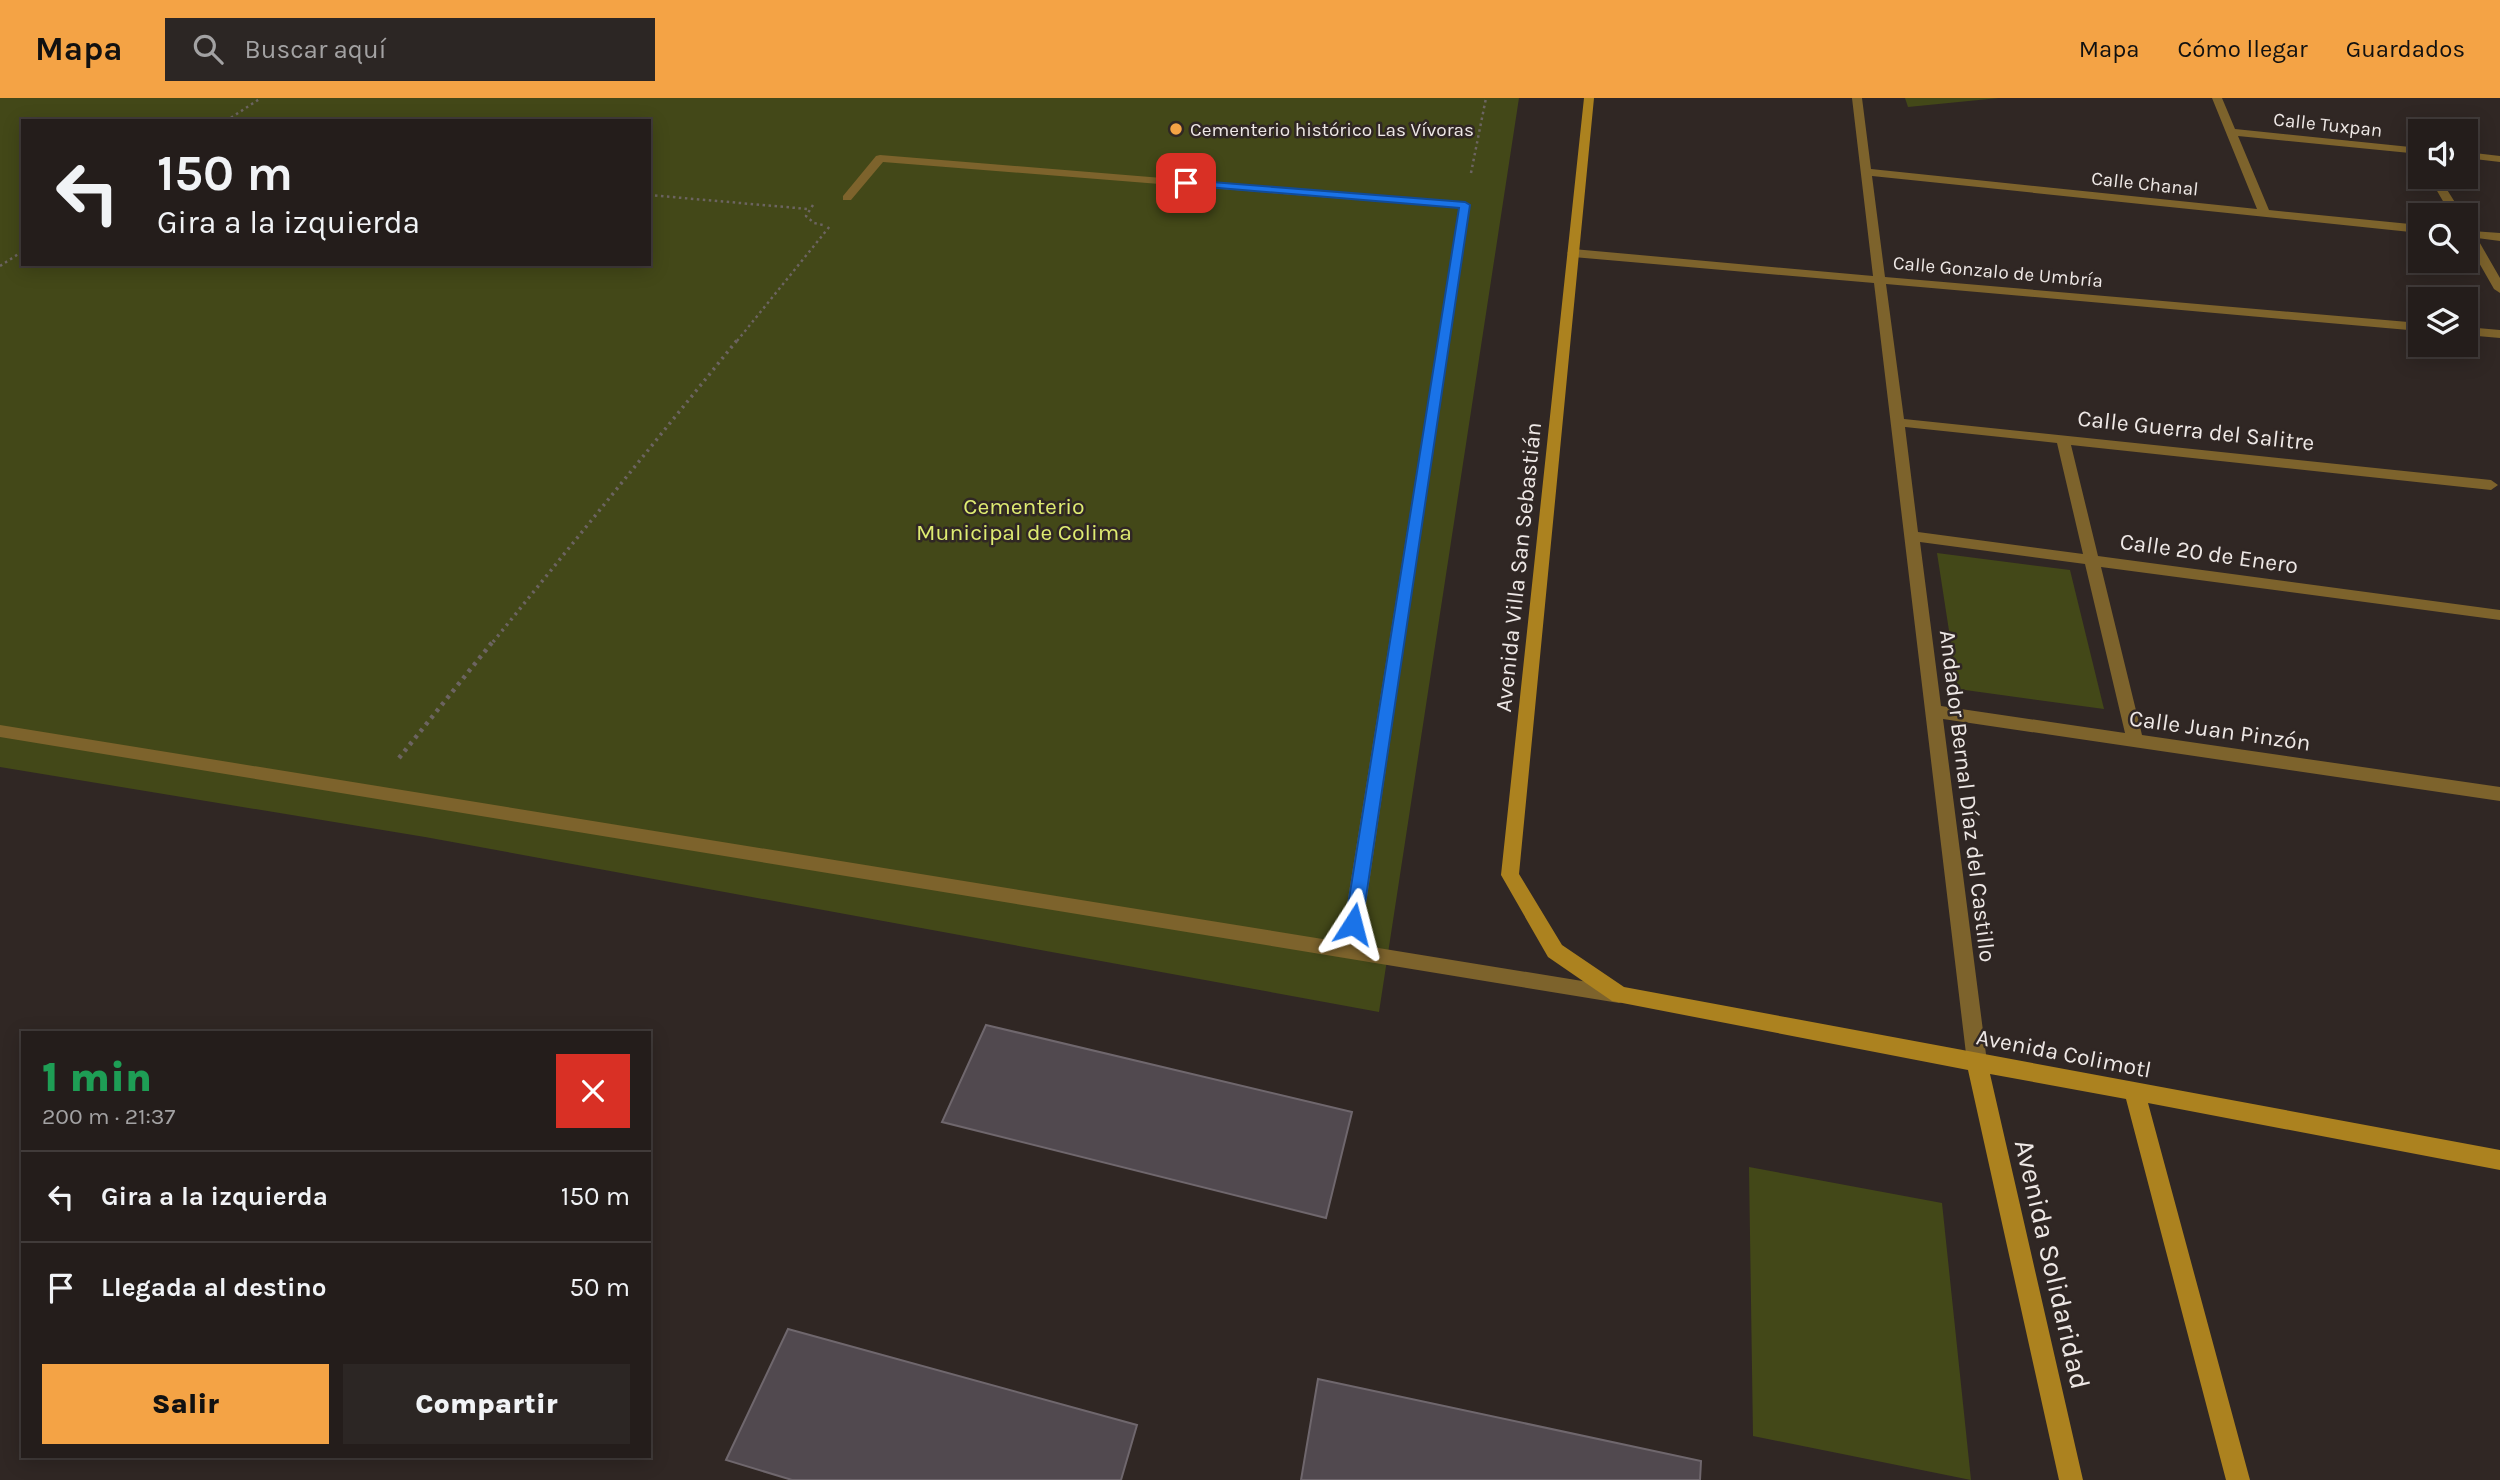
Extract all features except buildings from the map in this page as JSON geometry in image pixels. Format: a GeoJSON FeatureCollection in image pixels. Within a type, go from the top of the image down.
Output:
{"type":"FeatureCollection","features":[{"type":"Feature","properties":{"kind":"street","name":"Avenida Villa San Sebastián"},"geometry":{"type":"LineString","coordinates":[[1589,98],[1510,875],[1555,951],[1619,995]]}},
{"type":"Feature","properties":{"kind":"street"},"geometry":{"type":"LineString","coordinates":[[1857,98],[1897,422]]}},
{"type":"Feature","properties":{"kind":"street"},"geometry":{"type":"LineString","coordinates":[[2217,98],[2264,213]]}},
{"type":"Feature","properties":{"kind":"street","name":"Calle Tuxpan"},"geometry":{"type":"LineString","coordinates":[[2232,132],[2408,151]]}},
{"type":"Feature","properties":{"kind":"street"},"geometry":{"type":"LineString","coordinates":[[2478,156],[2500,159]]}},
{"type":"Feature","properties":{"kind":"street"},"geometry":{"type":"LineString","coordinates":[[847,198],[880,158],[1465,205],[1349,951]]}},
{"type":"Feature","properties":{"kind":"street","name":"Calle Chanal"},"geometry":{"type":"LineString","coordinates":[[1866,172],[2408,228]]}},
{"type":"Feature","properties":{"kind":"street"},"geometry":{"type":"LineString","coordinates":[[2478,234],[2500,237]]}},
{"type":"Feature","properties":{"kind":"street"},"geometry":{"type":"LineString","coordinates":[[2478,252],[2500,289]]}},
{"type":"Feature","properties":{"kind":"street","name":"Calle Gonzalo de Umbría"},"geometry":{"type":"LineString","coordinates":[[1573,253],[2408,326]]}},
{"type":"Feature","properties":{"kind":"street"},"geometry":{"type":"LineString","coordinates":[[2478,332],[2500,334]]}},
{"type":"Feature","properties":{"kind":"street","name":"Calle Guerra del Salitre"},"geometry":{"type":"LineString","coordinates":[[1897,422],[2495,485]]}},
{"type":"Feature","properties":{"kind":"street","name":"Andador Bernal Díaz del Castillo"},"geometry":{"type":"LineString","coordinates":[[1897,422],[1977,1062]]}},
{"type":"Feature","properties":{"kind":"street"},"geometry":{"type":"LineString","coordinates":[[2063,439],[2135,741]]}},
{"type":"Feature","properties":{"kind":"street"},"geometry":{"type":"LineString","coordinates":[[2495,485],[2500,501]]}},
{"type":"Feature","properties":{"kind":"street","name":"Calle 20 de Enero"},"geometry":{"type":"LineString","coordinates":[[1911,536],[2500,615]]}},
{"type":"Feature","properties":{"kind":"street","name":"Calle Juan Pinzón"},"geometry":{"type":"LineString","coordinates":[[1933,711],[2500,794]]}},
{"type":"Feature","properties":{"kind":"street"},"geometry":{"type":"LineString","coordinates":[[0,731],[1619,995]]}},
{"type":"Feature","properties":{"kind":"street","name":"Avenida Colimotl"},"geometry":{"type":"LineString","coordinates":[[1619,995],[2500,1160]]}},
{"type":"Feature","properties":{"kind":"street","name":"Avenida Solidaridad"},"geometry":{"type":"LineString","coordinates":[[1977,1062],[2071,1480]]}},
{"type":"Feature","properties":{"kind":"street"},"geometry":{"type":"LineString","coordinates":[[2134,1091],[2238,1480]]}},
{"type":"Feature","properties":{"kind":"path"},"geometry":{"type":"LineString","coordinates":[[229,119],[261,98]]}},
{"type":"Feature","properties":{"kind":"path"},"geometry":{"type":"LineString","coordinates":[[1465,205],[1486,98]]}},
{"type":"Feature","properties":{"kind":"path"},"geometry":{"type":"LineString","coordinates":[[651,195],[808,209]]}},
{"type":"Feature","properties":{"kind":"path"},"geometry":{"type":"LineString","coordinates":[[372,791],[830,226]]}},
{"type":"Feature","properties":{"kind":"path"},"geometry":{"type":"LineString","coordinates":[[0,266],[21,252]]}},
{"type":"Feature","properties":{"kind":"green space","name":"Cementerio Municipal de Colima"},"geometry":{"type":"Polygon","coordinates":[[[0,98],[1519,98],[1379,1012],[425,837],[0,767],[0,98]]]}},
{"type":"Feature","properties":{"kind":"green space"},"geometry":{"type":"Polygon","coordinates":[[[1905,98],[1999,98],[1908,107],[1905,98]]]}},
{"type":"Feature","properties":{"kind":"green space"},"geometry":{"type":"Polygon","coordinates":[[[1937,553],[2070,570],[2104,709],[1958,689],[1937,553]]]}},
{"type":"Feature","properties":{"kind":"green space"},"geometry":{"type":"Polygon","coordinates":[[[1749,1167],[1942,1203],[1971,1480],[1753,1436],[1749,1167]]]}},
{"type":"Feature","properties":{"kind":"place","name":"Cementerio histórico Las Vívoras"},"geometry":{"type":"Point","coordinates":[1176,129]}},
{"type":"Feature","properties":{"kind":"route"},"geometry":{"type":"LineString","coordinates":[[1186,183],[1465,205],[1353,924]]}}]}
